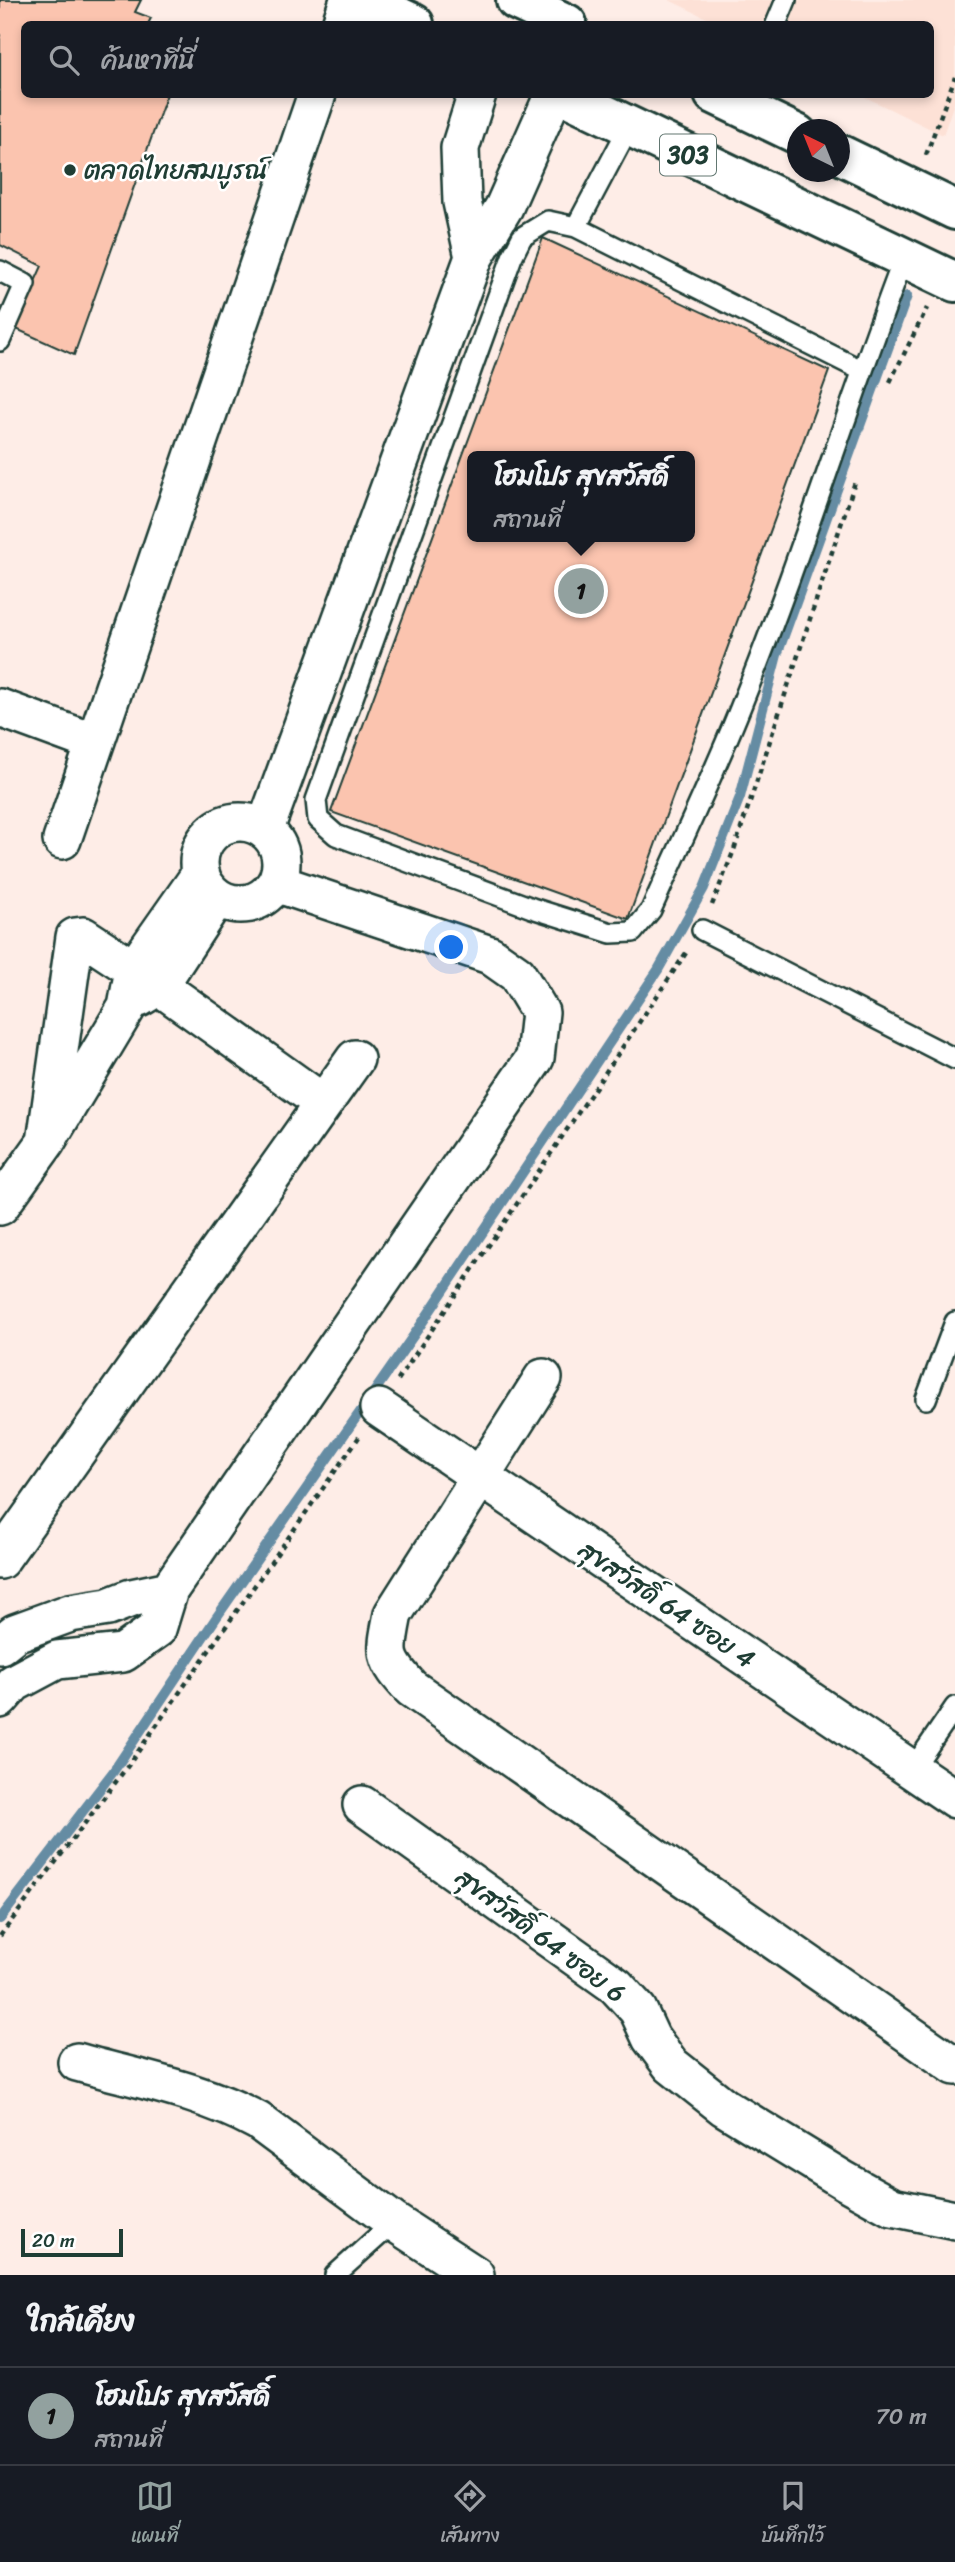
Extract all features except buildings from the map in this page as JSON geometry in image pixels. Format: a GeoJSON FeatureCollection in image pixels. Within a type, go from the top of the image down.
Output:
{"type":"FeatureCollection","features":[{"type":"Feature","properties":{"kind":"main road"},"geometry":{"type":"LineString","coordinates":[[363,0],[408,21]]}},
{"type":"Feature","properties":{"kind":"main road"},"geometry":{"type":"LineString","coordinates":[[516,0],[566,15]]}},
{"type":"Feature","properties":{"kind":"main road","name":"303"},"geometry":{"type":"LineString","coordinates":[[570,98],[955,282]]}},
{"type":"Feature","properties":{"kind":"main road","name":"303"},"geometry":{"type":"LineString","coordinates":[[733,99],[787,129]]}},
{"type":"Feature","properties":{"kind":"main road"},"geometry":{"type":"LineString","coordinates":[[850,159],[955,210]]}},
{"type":"Feature","properties":{"kind":"street"},"geometry":{"type":"LineString","coordinates":[[342,21],[349,0]]}},
{"type":"Feature","properties":{"kind":"street"},"geometry":{"type":"LineString","coordinates":[[62,840],[316,98]]}},
{"type":"Feature","properties":{"kind":"street"},"geometry":{"type":"LineString","coordinates":[[474,257],[462,202],[460,148],[476,98]]}},
{"type":"Feature","properties":{"kind":"street"},"geometry":{"type":"LineString","coordinates":[[265,829],[474,257],[504,207],[552,98]]}},
{"type":"Feature","properties":{"kind":"street"},"geometry":{"type":"LineString","coordinates":[[0,708],[95,743]]}},
{"type":"Feature","properties":{"kind":"street"},"geometry":{"type":"LineString","coordinates":[[238,821],[265,829],[280,852],[281,866],[276,883],[266,894],[254,901],[230,903],[209,886],[199,861],[203,845],[211,834],[223,825],[238,821]]}},
{"type":"Feature","properties":{"kind":"street"},"geometry":{"type":"LineString","coordinates":[[4,1685],[57,1660],[123,1653],[157,1629],[169,1590],[535,1058],[540,1012],[517,974],[490,955],[276,883]]}},
{"type":"Feature","properties":{"kind":"street"},"geometry":{"type":"LineString","coordinates":[[0,1206],[46,1142],[127,1007],[209,886]]}},
{"type":"Feature","properties":{"kind":"street"},"geometry":{"type":"LineString","coordinates":[[46,1142],[75,937],[83,936],[147,977],[323,1103]]}},
{"type":"Feature","properties":{"kind":"street"},"geometry":{"type":"LineString","coordinates":[[0,1560],[355,1059]]}},
{"type":"Feature","properties":{"kind":"street"},"geometry":{"type":"LineString","coordinates":[[543,1378],[393,1614],[386,1652],[395,1671],[411,1688],[955,2066]]}},
{"type":"Feature","properties":{"kind":"street","name":"สุขสวัสดิ์ 64 ซอย 4"},"geometry":{"type":"LineString","coordinates":[[379,1408],[955,1800]]}},
{"type":"Feature","properties":{"kind":"street"},"geometry":{"type":"LineString","coordinates":[[0,1645],[15,1633],[70,1613],[108,1607],[131,1598],[169,1590]]}},
{"type":"Feature","properties":{"kind":"street","name":"สุขสวัสดิ์ 64 ซอย 6"},"geometry":{"type":"LineString","coordinates":[[362,1805],[616,1986],[638,2010],[651,2038],[671,2065],[724,2106],[892,2207],[955,2220]]}},
{"type":"Feature","properties":{"kind":"street"},"geometry":{"type":"LineString","coordinates":[[77,2062],[216,2102],[258,2121],[394,2222],[475,2275]]}},
{"type":"Feature","properties":{"kind":"lane"},"geometry":{"type":"LineString","coordinates":[[777,21],[786,0]]}},
{"type":"Feature","properties":{"kind":"lane"},"geometry":{"type":"LineString","coordinates":[[576,227],[629,127]]}},
{"type":"Feature","properties":{"kind":"lane"},"geometry":{"type":"LineString","coordinates":[[861,369],[576,227],[548,221],[522,237],[512,257],[316,800],[317,819],[337,835],[532,908],[611,933],[633,932],[651,910],[743,701],[836,449],[861,369],[904,258]]}},
{"type":"Feature","properties":{"kind":"lane"},"geometry":{"type":"LineString","coordinates":[[0,271],[25,284],[0,341]]}},
{"type":"Feature","properties":{"kind":"lane"},"geometry":{"type":"LineString","coordinates":[[702,930],[955,1059]]}},
{"type":"Feature","properties":{"kind":"lane"},"geometry":{"type":"LineString","coordinates":[[926,1399],[955,1322]]}},
{"type":"Feature","properties":{"kind":"lane"},"geometry":{"type":"LineString","coordinates":[[912,1770],[955,1707]]}},
{"type":"Feature","properties":{"kind":"lane"},"geometry":{"type":"LineString","coordinates":[[335,2275],[394,2222]]}},
{"type":"Feature","properties":{"kind":"path"},"geometry":{"type":"LineString","coordinates":[[913,189],[955,77]]}},
{"type":"Feature","properties":{"kind":"shaded area"},"geometry":{"type":"Polygon","coordinates":[[[669,0],[955,0],[955,100],[943,135],[867,98],[934,98],[934,21],[713,21],[669,0]]]}},
{"type":"Feature","properties":{"kind":"waterway"},"geometry":{"type":"LineString","coordinates":[[0,1919],[113,1772],[216,1618],[418,1329],[658,970],[704,888],[740,797],[777,655],[907,296]]}},
{"type":"Feature","properties":{"kind":"place","name":"ตลาดไทยสมบูรณ์"},"geometry":{"type":"Point","coordinates":[70,170]}},
{"type":"Feature","properties":{"kind":"place","name":"โฮมโปร สุขสวัสดิ์"},"geometry":{"type":"Point","coordinates":[581,591]}}]}
